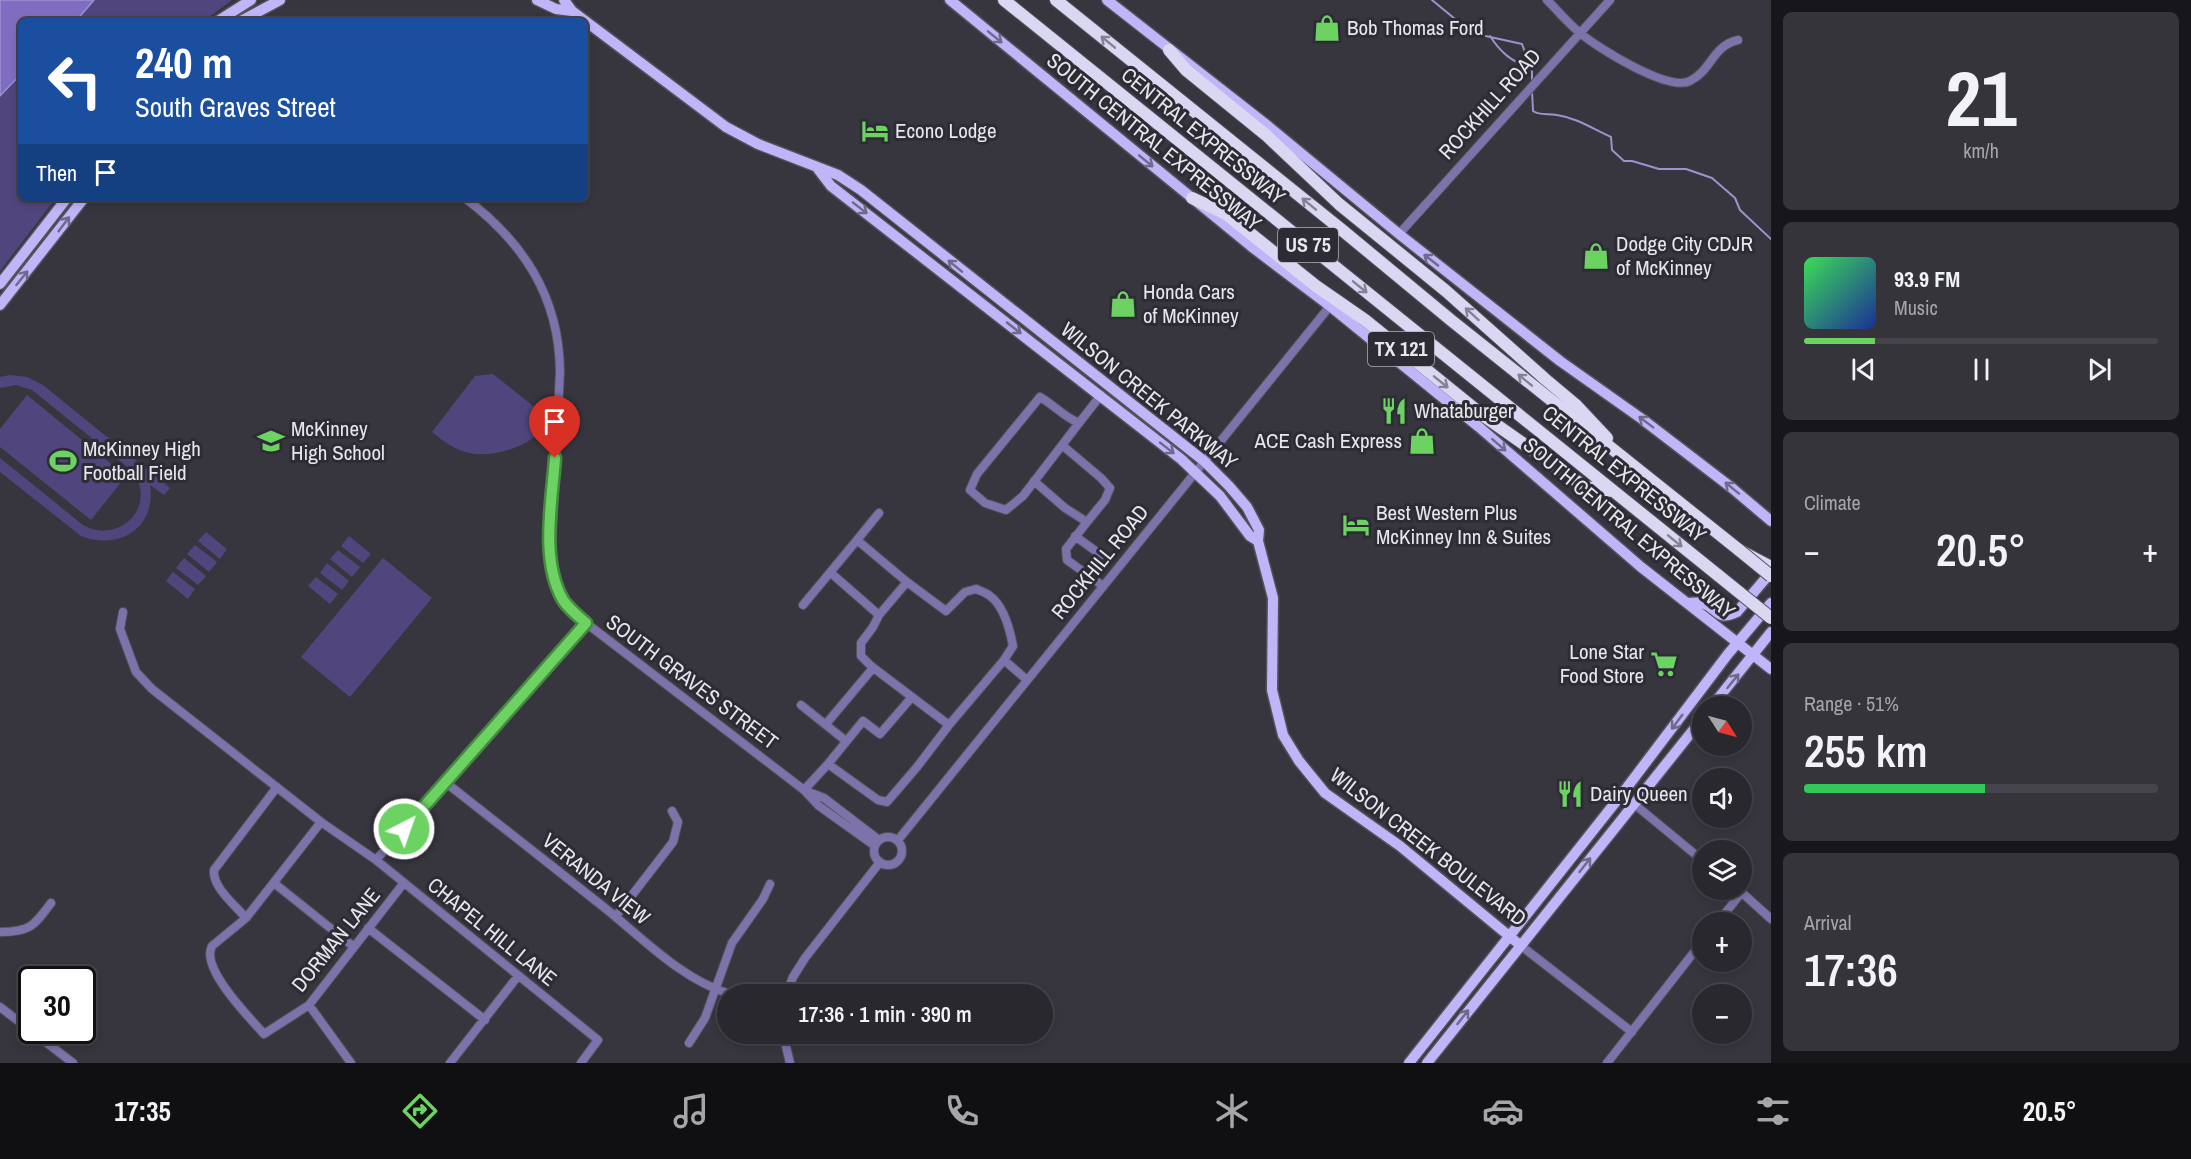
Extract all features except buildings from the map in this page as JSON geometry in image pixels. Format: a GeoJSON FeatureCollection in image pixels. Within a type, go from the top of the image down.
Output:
{"type":"FeatureCollection","features":[{"type":"Feature","properties":{"kind":"highway","name":"CENTRAL EXPRESSWAY"},"geometry":{"type":"LineString","coordinates":[[1004,0],[1771,618]]}},
{"type":"Feature","properties":{"kind":"highway","name":"CENTRAL EXPRESSWAY"},"geometry":{"type":"LineString","coordinates":[[1056,0],[1637,469],[1771,574]]}},
{"type":"Feature","properties":{"kind":"highway"},"geometry":{"type":"LineString","coordinates":[[1169,50],[1186,69],[1266,135],[1339,204],[1446,291],[1576,405],[1637,469]]}},
{"type":"Feature","properties":{"kind":"highway","name":"TX 121"},"geometry":{"type":"LineString","coordinates":[[1192,198],[1226,214],[1316,286],[1365,320],[1480,414],[1585,488],[1613,491]]}},
{"type":"Feature","properties":{"kind":"highway"},"geometry":{"type":"LineString","coordinates":[[1739,550],[1771,567]]}},
{"type":"Feature","properties":{"kind":"main road"},"geometry":{"type":"LineString","coordinates":[[250,18],[280,0]]}},
{"type":"Feature","properties":{"kind":"main road","name":"WILSON CREEK PARKWAY"},"geometry":{"type":"LineString","coordinates":[[537,0],[556,9],[572,11]]}},
{"type":"Feature","properties":{"kind":"main road","name":"WILSON CREEK PARKWAY"},"geometry":{"type":"LineString","coordinates":[[564,0],[572,11],[581,18]]}},
{"type":"Feature","properties":{"kind":"main road","name":"SOUTH CENTRAL EXPRESSWAY"},"geometry":{"type":"LineString","coordinates":[[950,0],[1252,247],[1330,306],[1479,428],[1641,567],[1771,669]]}},
{"type":"Feature","properties":{"kind":"main road"},"geometry":{"type":"LineString","coordinates":[[1107,0],[1560,361],[1642,419],[1771,521]]}},
{"type":"Feature","properties":{"kind":"main road"},"geometry":{"type":"LineString","coordinates":[[222,18],[246,2]]}},
{"type":"Feature","properties":{"kind":"main road","name":"WILSON CREEK PARKWAY"},"geometry":{"type":"LineString","coordinates":[[588,23],[726,127],[758,144],[838,175],[861,190],[1204,462],[1247,507],[1259,530],[1258,541],[1250,536],[1220,496],[1196,472],[1101,395],[831,186],[818,168]]}},
{"type":"Feature","properties":{"kind":"main road"},"geometry":{"type":"LineString","coordinates":[[0,284],[65,201]]}},
{"type":"Feature","properties":{"kind":"main road"},"geometry":{"type":"LineString","coordinates":[[0,305],[82,201]]}},
{"type":"Feature","properties":{"kind":"main road","name":"WILSON CREEK BOULEVARD"},"geometry":{"type":"LineString","coordinates":[[1258,541],[1273,598],[1272,690],[1283,735],[1299,761],[1325,793],[1400,846],[1520,945]]}},
{"type":"Feature","properties":{"kind":"main road"},"geometry":{"type":"LineString","coordinates":[[1687,603],[1702,603],[1721,616],[1729,616],[1737,612],[1771,574]]}},
{"type":"Feature","properties":{"kind":"main road"},"geometry":{"type":"LineString","coordinates":[[1409,1063],[1771,603]]}},
{"type":"Feature","properties":{"kind":"main road"},"geometry":{"type":"LineString","coordinates":[[1720,696],[1771,632]]}},
{"type":"Feature","properties":{"kind":"main road"},"geometry":{"type":"LineString","coordinates":[[1427,1063],[1692,731]]}},
{"type":"Feature","properties":{"kind":"street"},"geometry":{"type":"LineString","coordinates":[[1547,0],[1580,32],[1616,57],[1660,79],[1678,84],[1696,77],[1722,46],[1738,40]]}},
{"type":"Feature","properties":{"kind":"street","name":"ROCKHILL ROAD"},"geometry":{"type":"LineString","coordinates":[[1399,234],[1610,0]]}},
{"type":"Feature","properties":{"kind":"street"},"geometry":{"type":"LineString","coordinates":[[246,2],[248,18]]}},
{"type":"Feature","properties":{"kind":"street","name":"SOUTH GRAVES STREET"},"geometry":{"type":"LineString","coordinates":[[469,201],[494,222],[521,252],[540,284],[552,313],[558,340],[560,371],[551,555],[557,588],[564,602],[586,623],[805,791],[824,798],[877,843]]}},
{"type":"Feature","properties":{"kind":"street","name":"ROCKHILL ROAD"},"geometry":{"type":"LineString","coordinates":[[898,840],[1330,306]]}},
{"type":"Feature","properties":{"kind":"street"},"geometry":{"type":"LineString","coordinates":[[1079,423],[1040,397],[977,474],[970,490],[985,503],[1006,510],[1023,496],[1101,395]]}},
{"type":"Feature","properties":{"kind":"street"},"geometry":{"type":"LineString","coordinates":[[1062,446],[1110,488],[1105,500],[1066,549],[1067,560],[1103,586]]}},
{"type":"Feature","properties":{"kind":"street"},"geometry":{"type":"LineString","coordinates":[[1034,481],[1065,508],[1087,522]]}},
{"type":"Feature","properties":{"kind":"street"},"geometry":{"type":"LineString","coordinates":[[803,605],[879,513]]}},
{"type":"Feature","properties":{"kind":"street"},"geometry":{"type":"LineString","coordinates":[[1075,536],[1101,555]]}},
{"type":"Feature","properties":{"kind":"street"},"geometry":{"type":"LineString","coordinates":[[828,764],[878,800],[887,802],[1013,646],[1010,629],[991,596],[976,589],[965,591],[946,611],[857,540]]}},
{"type":"Feature","properties":{"kind":"street"},"geometry":{"type":"LineString","coordinates":[[831,573],[879,615]]}},
{"type":"Feature","properties":{"kind":"street"},"geometry":{"type":"LineString","coordinates":[[907,582],[879,615],[861,643],[861,656],[873,668],[949,725]]}},
{"type":"Feature","properties":{"kind":"street","name":"CHAPEL HILL LANE"},"geometry":{"type":"LineString","coordinates":[[123,612],[120,629],[136,672],[152,689],[321,822],[376,860],[598,1040],[581,1063]]}},
{"type":"Feature","properties":{"kind":"street"},"geometry":{"type":"LineString","coordinates":[[376,860],[586,623]]}},
{"type":"Feature","properties":{"kind":"street"},"geometry":{"type":"LineString","coordinates":[[1004,660],[1027,680]]}},
{"type":"Feature","properties":{"kind":"street"},"geometry":{"type":"LineString","coordinates":[[826,724],[873,668]]}},
{"type":"Feature","properties":{"kind":"street"},"geometry":{"type":"LineString","coordinates":[[805,791],[862,721],[880,735],[912,697]]}},
{"type":"Feature","properties":{"kind":"street"},"geometry":{"type":"LineString","coordinates":[[801,705],[846,741]]}},
{"type":"Feature","properties":{"kind":"street","name":"VERANDA VIEW"},"geometry":{"type":"LineString","coordinates":[[445,782],[616,916],[678,968],[694,980],[717,990]]}},
{"type":"Feature","properties":{"kind":"street"},"geometry":{"type":"LineString","coordinates":[[278,787],[214,870],[213,877],[217,884],[246,918],[321,822]]}},
{"type":"Feature","properties":{"kind":"street"},"geometry":{"type":"LineString","coordinates":[[1622,794],[1692,852]]}},
{"type":"Feature","properties":{"kind":"street"},"geometry":{"type":"LineString","coordinates":[[616,916],[673,842],[678,822],[672,811]]}},
{"type":"Feature","properties":{"kind":"street"},"geometry":{"type":"LineString","coordinates":[[887,837],[898,840],[902,850],[900,859],[893,864],[880,862],[874,855],[877,843],[887,837]]}},
{"type":"Feature","properties":{"kind":"street"},"geometry":{"type":"LineString","coordinates":[[790,984],[805,958],[880,862]]}},
{"type":"Feature","properties":{"kind":"street"},"geometry":{"type":"LineString","coordinates":[[274,883],[354,947]]}},
{"type":"Feature","properties":{"kind":"street","name":"DORMAN LANE"},"geometry":{"type":"LineString","coordinates":[[246,918],[212,946],[209,951],[210,960],[229,993],[264,1034],[309,1005],[404,884]]}},
{"type":"Feature","properties":{"kind":"street"},"geometry":{"type":"LineString","coordinates":[[689,1043],[705,1018],[732,943],[763,900],[771,884]]}},
{"type":"Feature","properties":{"kind":"street"},"geometry":{"type":"LineString","coordinates":[[1750,900],[1771,920]]}},
{"type":"Feature","properties":{"kind":"street"},"geometry":{"type":"LineString","coordinates":[[0,932],[15,932],[35,924],[51,903]]}},
{"type":"Feature","properties":{"kind":"street"},"geometry":{"type":"LineString","coordinates":[[368,928],[484,1020]]}},
{"type":"Feature","properties":{"kind":"street","name":"WILSON CREEK BOULEVARD"},"geometry":{"type":"LineString","coordinates":[[1520,945],[1632,1032]]}},
{"type":"Feature","properties":{"kind":"street"},"geometry":{"type":"LineString","coordinates":[[1607,1063],[1692,955]]}},
{"type":"Feature","properties":{"kind":"street"},"geometry":{"type":"LineString","coordinates":[[450,1063],[518,976]]}},
{"type":"Feature","properties":{"kind":"street"},"geometry":{"type":"LineString","coordinates":[[309,1005],[351,1063]]}},
{"type":"Feature","properties":{"kind":"street"},"geometry":{"type":"LineString","coordinates":[[0,1007],[62,1060],[74,1063]]}},
{"type":"Feature","properties":{"kind":"street"},"geometry":{"type":"LineString","coordinates":[[785,1044],[790,1063]]}},
{"type":"Feature","properties":{"kind":"shaded area"},"geometry":{"type":"Polygon","coordinates":[[[0,0],[232,0],[208,18],[18,18],[18,201],[54,201],[0,271],[0,0]]]}},
{"type":"Feature","properties":{"kind":"shaded area"},"geometry":{"type":"Polygon","coordinates":[[[0,0],[94,0],[79,18],[18,18],[18,77],[0,96],[0,0]]]}},
{"type":"Feature","properties":{"kind":"shaded area"},"geometry":{"type":"Polygon","coordinates":[[[493,374],[542,413],[541,427],[529,441],[498,453],[477,454],[464,452],[432,432],[475,376],[493,374]]]}},
{"type":"Feature","properties":{"kind":"shaded area"},"geometry":{"type":"Polygon","coordinates":[[[10,375],[27,377],[43,385],[170,488],[164,495],[150,485],[151,500],[147,513],[141,524],[132,532],[121,538],[108,540],[95,540],[81,536],[0,472],[0,458],[83,525],[97,530],[111,530],[123,525],[139,507],[141,495],[138,482],[130,469],[32,390],[16,385],[0,388],[0,377],[10,375]]]}},
{"type":"Feature","properties":{"kind":"shaded area","name":"McKinney High Football Field"},"geometry":{"type":"Polygon","coordinates":[[[27,395],[126,476],[91,520],[0,447],[0,429],[27,395]]]}},
{"type":"Feature","properties":{"kind":"shaded area"},"geometry":{"type":"Polygon","coordinates":[[[206,532],[227,549],[220,559],[198,541],[206,532]]]}},
{"type":"Feature","properties":{"kind":"shaded area"},"geometry":{"type":"Polygon","coordinates":[[[349,536],[371,554],[363,563],[341,546],[349,536]]]}},
{"type":"Feature","properties":{"kind":"shaded area"},"geometry":{"type":"Polygon","coordinates":[[[195,545],[217,562],[209,572],[187,554],[195,545]]]}},
{"type":"Feature","properties":{"kind":"shaded area"},"geometry":{"type":"Polygon","coordinates":[[[338,550],[360,567],[352,577],[330,559],[338,550]]]}},
{"type":"Feature","properties":{"kind":"shaded area"},"geometry":{"type":"Polygon","coordinates":[[[184,558],[206,576],[198,585],[176,568],[184,558]]]}},
{"type":"Feature","properties":{"kind":"shaded area"},"geometry":{"type":"Polygon","coordinates":[[[383,558],[432,598],[350,697],[301,657],[383,558]]]}},
{"type":"Feature","properties":{"kind":"shaded area"},"geometry":{"type":"Polygon","coordinates":[[[327,563],[349,581],[342,590],[320,573],[327,563]]]}},
{"type":"Feature","properties":{"kind":"shaded area"},"geometry":{"type":"Polygon","coordinates":[[[173,572],[195,589],[188,599],[166,581],[173,572]]]}},
{"type":"Feature","properties":{"kind":"shaded area"},"geometry":{"type":"Polygon","coordinates":[[[316,577],[338,594],[330,604],[308,586],[316,577]]]}},
{"type":"Feature","properties":{"kind":"waterway"},"geometry":{"type":"LineString","coordinates":[[1432,0],[1472,33],[1522,44],[1532,71],[1532,83]]}},
{"type":"Feature","properties":{"kind":"waterway"},"geometry":{"type":"LineString","coordinates":[[1490,36],[1508,56],[1531,68]]}},
{"type":"Feature","properties":{"kind":"waterway"},"geometry":{"type":"LineString","coordinates":[[1532,91],[1533,111],[1564,116],[1611,137],[1612,150],[1624,161],[1659,169],[1686,169],[1712,178],[1735,198],[1740,210],[1771,239]]}},
{"type":"Feature","properties":{"kind":"place","name":"Bob Thomas Ford"},"geometry":{"type":"Point","coordinates":[1327,28]}},
{"type":"Feature","properties":{"kind":"place","name":"Econo Lodge"},"geometry":{"type":"Point","coordinates":[875,131]}},
{"type":"Feature","properties":{"kind":"place","name":"Dodge City CDJR of McKinney"},"geometry":{"type":"Point","coordinates":[1596,256]}},
{"type":"Feature","properties":{"kind":"place","name":"Honda Cars of McKinney"},"geometry":{"type":"Point","coordinates":[1123,304]}},
{"type":"Feature","properties":{"kind":"place","name":"Whataburger"},"geometry":{"type":"Point","coordinates":[1394,411]}},
{"type":"Feature","properties":{"kind":"place","name":"McKinney High School"},"geometry":{"type":"Point","coordinates":[271,441]}},
{"type":"Feature","properties":{"kind":"place","name":"ACE Cash Express"},"geometry":{"type":"Point","coordinates":[1422,441]}},
{"type":"Feature","properties":{"kind":"place","name":"McKinney High Football Field"},"geometry":{"type":"Point","coordinates":[63,461]}},
{"type":"Feature","properties":{"kind":"place","name":"Best Western Plus McKinney Inn & Suites"},"geometry":{"type":"Point","coordinates":[1356,525]}},
{"type":"Feature","properties":{"kind":"place","name":"Lone Star Food Store"},"geometry":{"type":"Point","coordinates":[1664,664]}},
{"type":"Feature","properties":{"kind":"place","name":"Dairy Queen"},"geometry":{"type":"Point","coordinates":[1570,794]}},
{"type":"Feature","properties":{"kind":"route"},"geometry":{"type":"LineString","coordinates":[[404,829],[586,623],[564,602],[553,573],[550,529],[555,458]]}}]}
